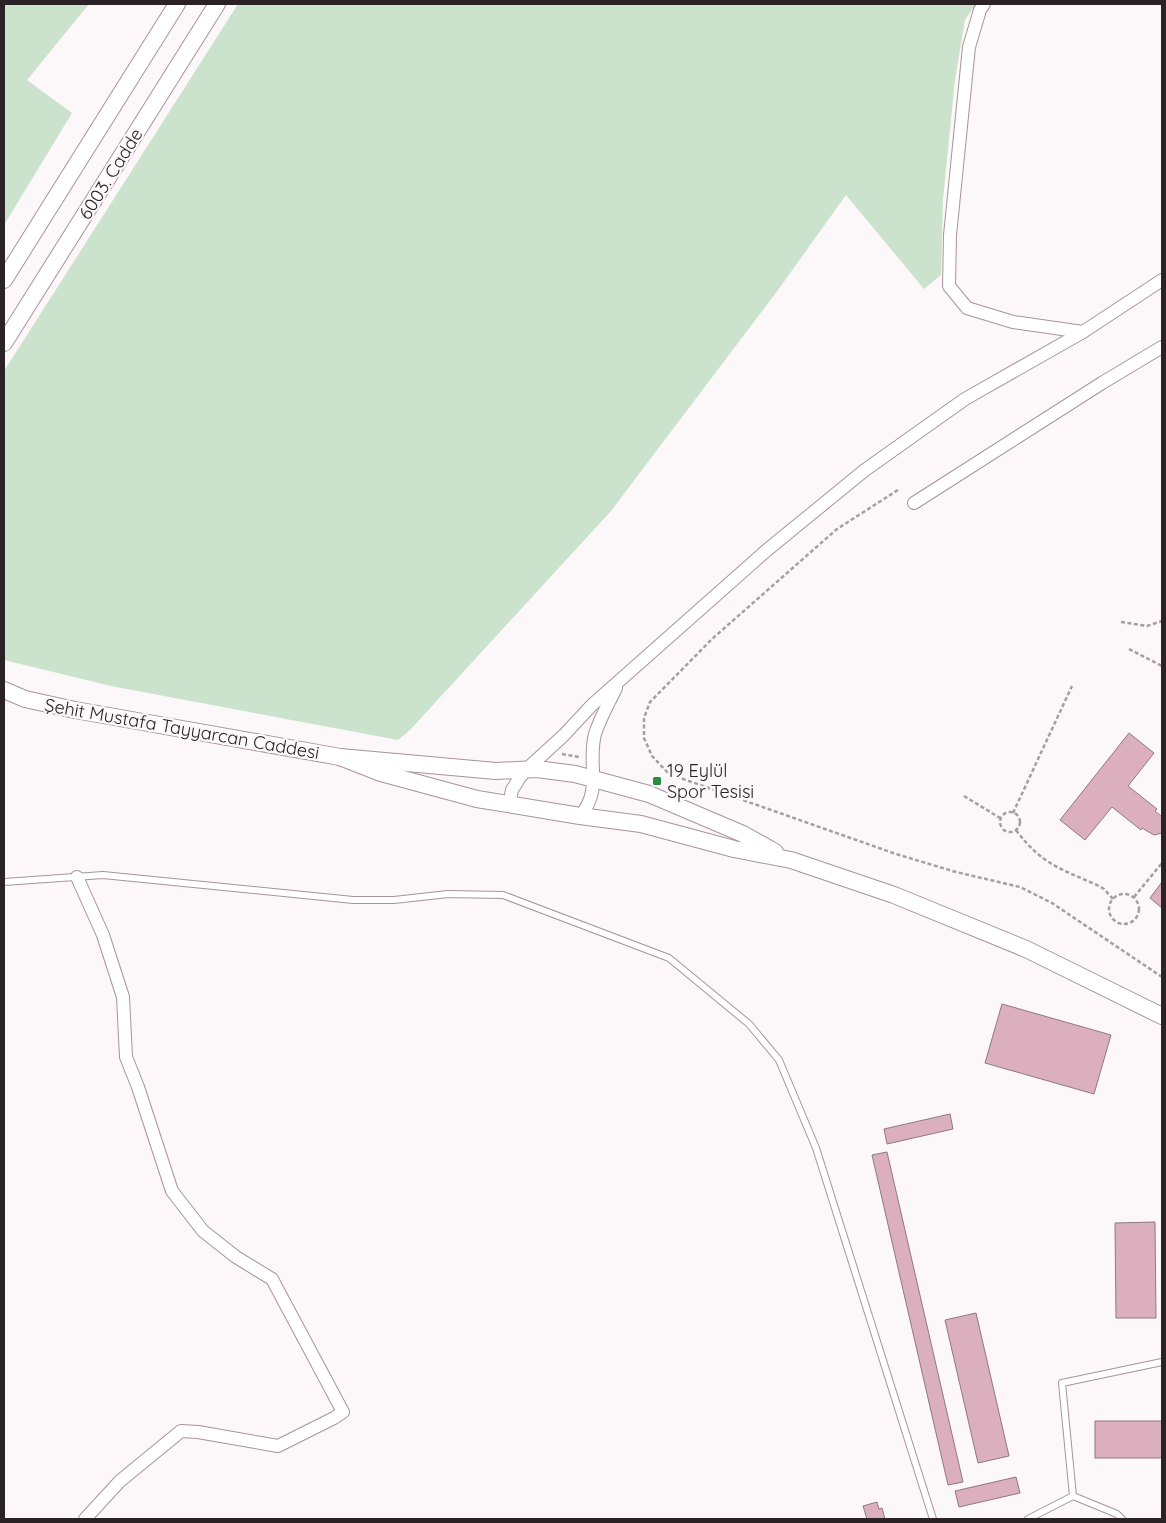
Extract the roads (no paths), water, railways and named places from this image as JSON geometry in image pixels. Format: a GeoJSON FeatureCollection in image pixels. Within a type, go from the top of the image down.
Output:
{"type":"FeatureCollection","features":[{"type":"Feature","properties":{"kind":"main road","name":"6003. Cadde"},"geometry":{"type":"LineString","coordinates":[[4,280],[177,4]]}},
{"type":"Feature","properties":{"kind":"main road","name":"6003. Cadde"},"geometry":{"type":"LineString","coordinates":[[4,343],[218,4]]}},
{"type":"Feature","properties":{"kind":"main road","name":"Şehit Mustafa Tayyarcan Caddesi"},"geometry":{"type":"LineString","coordinates":[[4,690],[25,699],[75,710],[340,757],[496,771],[528,768],[594,779],[649,794],[686,809],[743,834],[791,860]]}},
{"type":"Feature","properties":{"kind":"main road","name":"Şehit Mustafa Tayyarcan Caddesi"},"geometry":{"type":"LineString","coordinates":[[4,700],[25,699]]}},
{"type":"Feature","properties":{"kind":"main road","name":"Şehit Mustafa Tayyarcan Caddesi"},"geometry":{"type":"LineString","coordinates":[[340,757],[424,786],[509,805],[641,824],[734,849],[791,860],[894,896],[1026,949],[1162,1016]]}},
{"type":"Feature","properties":{"kind":"street"},"geometry":{"type":"LineString","coordinates":[[984,4],[980,10],[969,47],[950,235],[949,286],[967,308],[1012,322],[1084,332]]}},
{"type":"Feature","properties":{"kind":"street"},"geometry":{"type":"LineString","coordinates":[[509,805],[512,790],[528,768],[563,736],[592,705],[767,550],[865,470],[965,399],[1084,332],[1162,280]]}},
{"type":"Feature","properties":{"kind":"street"},"geometry":{"type":"LineString","coordinates":[[914,503],[1162,347]]}},
{"type":"Feature","properties":{"kind":"street"},"geometry":{"type":"LineString","coordinates":[[580,816],[586,809],[594,779],[593,748],[595,735],[600,719],[620,682]]}},
{"type":"Feature","properties":{"kind":"street"},"geometry":{"type":"LineString","coordinates":[[77,877],[103,935],[123,997],[126,1057],[138,1087],[172,1191],[203,1231],[236,1257],[272,1279],[343,1412],[278,1446],[198,1432],[180,1432],[120,1481],[85,1519]]}},
{"type":"Feature","properties":{"kind":"lane"},"geometry":{"type":"LineString","coordinates":[[4,882],[103,875],[353,900],[394,900],[448,894],[503,895],[669,958],[749,1024],[779,1060],[816,1148],[933,1519]]}},
{"type":"Feature","properties":{"kind":"lane"},"geometry":{"type":"LineString","coordinates":[[1073,1496],[1062,1383],[1162,1362]]}},
{"type":"Feature","properties":{"kind":"lane"},"geometry":{"type":"LineString","coordinates":[[1028,1519],[1073,1496],[1117,1514],[1122,1519]]}},
{"type":"Feature","properties":{"kind":"place","name":"19 Eylül Spor Tesisi"},"geometry":{"type":"Point","coordinates":[657,781]}}]}
